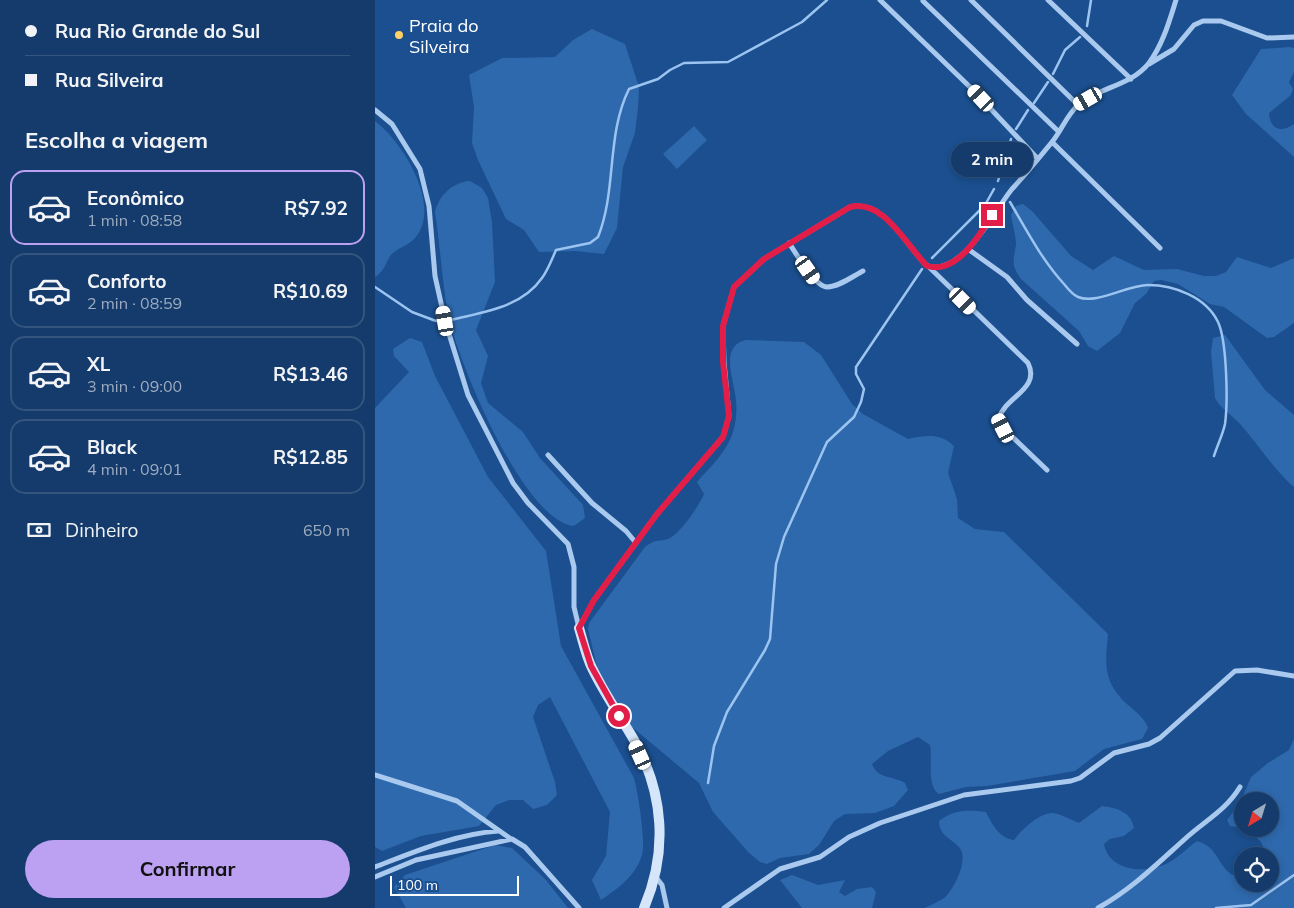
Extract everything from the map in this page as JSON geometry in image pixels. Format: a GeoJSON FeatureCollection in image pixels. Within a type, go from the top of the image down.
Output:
{"type":"FeatureCollection","features":[{"type":"Feature","properties":{"kind":"street"},"geometry":{"type":"LineString","coordinates":[[880,0],[972,89],[1038,159]]}},
{"type":"Feature","properties":{"kind":"street"},"geometry":{"type":"LineString","coordinates":[[971,0],[1078,105]]}},
{"type":"Feature","properties":{"kind":"street"},"geometry":{"type":"LineString","coordinates":[[1048,0],[1131,79]]}},
{"type":"Feature","properties":{"kind":"street"},"geometry":{"type":"LineString","coordinates":[[1149,64],[1162,42],[1176,0]]}},
{"type":"Feature","properties":{"kind":"street"},"geometry":{"type":"LineString","coordinates":[[923,1],[1059,132]]}},
{"type":"Feature","properties":{"kind":"street"},"geometry":{"type":"LineString","coordinates":[[927,266],[934,268],[948,265],[968,249],[1005,198],[1052,142],[1078,105],[1097,93],[1131,79],[1149,64],[1174,49],[1194,25],[1203,21],[1221,21],[1267,38],[1294,37]]}},
{"type":"Feature","properties":{"kind":"street"},"geometry":{"type":"LineString","coordinates":[[375,110],[392,124],[420,169],[429,206],[435,276],[445,321],[468,395],[513,482],[528,503],[568,544],[574,567],[574,607],[591,666],[635,742],[655,794],[660,818],[661,840],[655,876],[644,908]]}},
{"type":"Feature","properties":{"kind":"street"},"geometry":{"type":"LineString","coordinates":[[1052,142],[1160,248]]}},
{"type":"Feature","properties":{"kind":"street"},"geometry":{"type":"LineString","coordinates":[[579,628],[594,600],[673,493],[709,456],[723,437],[729,416],[723,362],[723,326],[734,287],[752,268],[789,243],[850,207],[861,204],[874,209],[886,219],[927,266],[1029,363],[1032,378],[1024,391],[1001,410],[999,418],[1003,428],[1047,470]]}},
{"type":"Feature","properties":{"kind":"street"},"geometry":{"type":"LineString","coordinates":[[789,243],[818,284],[825,287],[834,286],[863,270]]}},
{"type":"Feature","properties":{"kind":"street"},"geometry":{"type":"LineString","coordinates":[[968,249],[1007,277],[1027,300],[1077,344]]}},
{"type":"Feature","properties":{"kind":"street"},"geometry":{"type":"LineString","coordinates":[[549,455],[592,503],[626,531],[636,543]]}},
{"type":"Feature","properties":{"kind":"street"},"geometry":{"type":"LineString","coordinates":[[724,908],[780,869],[820,857],[849,837],[880,822],[964,795],[1060,783],[1080,778],[1114,753],[1149,744],[1160,738],[1235,671],[1257,670],[1294,676]]}},
{"type":"Feature","properties":{"kind":"street"},"geometry":{"type":"LineString","coordinates":[[375,775],[457,801],[478,814],[498,831],[525,847],[579,908]]}},
{"type":"Feature","properties":{"kind":"street"},"geometry":{"type":"LineString","coordinates":[[1098,908],[1141,880],[1188,836],[1232,801],[1240,788]]}},
{"type":"Feature","properties":{"kind":"street"},"geometry":{"type":"LineString","coordinates":[[375,867],[429,847],[484,832],[498,831]]}},
{"type":"Feature","properties":{"kind":"street"},"geometry":{"type":"LineString","coordinates":[[375,877],[417,860],[512,839]]}},
{"type":"Feature","properties":{"kind":"street"},"geometry":{"type":"LineString","coordinates":[[655,876],[662,885],[667,908]]}},
{"type":"Feature","properties":{"kind":"shaded area"},"geometry":{"type":"Polygon","coordinates":[[[592,29],[625,44],[639,87],[635,133],[623,167],[617,228],[604,254],[575,251],[539,252],[524,230],[506,219],[478,160],[472,143],[474,107],[469,75],[502,58],[555,57],[573,40],[592,29]]]}},
{"type":"Feature","properties":{"kind":"shaded area"},"geometry":{"type":"Polygon","coordinates":[[[1294,48],[1294,72],[1289,82],[1293,89],[1291,95],[1269,113],[1271,123],[1277,128],[1281,129],[1294,124],[1294,157],[1246,114],[1232,95],[1261,49],[1294,48]]]}},
{"type":"Feature","properties":{"kind":"shaded area"},"geometry":{"type":"Polygon","coordinates":[[[375,121],[386,130],[407,158],[422,192],[424,209],[422,225],[415,238],[393,253],[375,277],[375,121]]]}},
{"type":"Feature","properties":{"kind":"shaded area"},"geometry":{"type":"Polygon","coordinates":[[[694,126],[707,140],[677,169],[663,154],[694,126]]]}},
{"type":"Feature","properties":{"kind":"shaded area"},"geometry":{"type":"Polygon","coordinates":[[[470,181],[482,188],[488,198],[492,222],[495,282],[476,330],[488,356],[481,383],[488,403],[523,432],[540,458],[583,505],[585,518],[574,526],[554,517],[534,497],[514,469],[478,400],[454,336],[446,301],[435,212],[440,200],[448,190],[458,184],[470,181]]]}},
{"type":"Feature","properties":{"kind":"shaded area"},"geometry":{"type":"Polygon","coordinates":[[[1023,204],[1033,212],[1071,256],[1093,270],[1114,256],[1144,270],[1177,269],[1204,276],[1216,276],[1226,272],[1237,257],[1271,268],[1294,258],[1294,323],[1274,337],[1267,338],[1224,307],[1210,304],[1178,284],[1161,280],[1154,281],[1146,294],[1135,303],[1120,333],[1097,351],[1088,346],[1079,331],[1021,279],[1015,269],[1016,241],[1011,215],[1016,206],[1023,204]]]}},
{"type":"Feature","properties":{"kind":"shaded area"},"geometry":{"type":"Polygon","coordinates":[[[1225,335],[1265,390],[1294,415],[1294,487],[1215,398],[1211,352],[1213,338],[1225,335]]]}},
{"type":"Feature","properties":{"kind":"shaded area"},"geometry":{"type":"Polygon","coordinates":[[[410,338],[422,342],[435,376],[488,477],[546,551],[561,646],[634,778],[642,829],[642,855],[631,876],[601,900],[592,880],[606,856],[610,812],[550,697],[538,705],[533,717],[555,782],[557,795],[547,805],[533,809],[523,800],[509,800],[496,805],[479,826],[421,836],[382,851],[375,847],[375,408],[409,372],[394,356],[393,349],[410,338]]]}},
{"type":"Feature","properties":{"kind":"shaded area"},"geometry":{"type":"Polygon","coordinates":[[[746,340],[804,342],[821,355],[852,404],[863,414],[908,439],[933,436],[944,439],[954,446],[948,473],[957,499],[958,518],[975,529],[1004,532],[1108,634],[1107,672],[1114,689],[1120,697],[1147,724],[1148,728],[1142,739],[1104,749],[1075,771],[987,786],[966,787],[939,794],[935,790],[931,779],[930,745],[918,737],[888,751],[872,764],[874,769],[882,775],[905,783],[908,790],[894,806],[875,813],[845,814],[834,821],[819,845],[809,854],[780,858],[767,864],[760,862],[749,853],[713,812],[699,783],[632,727],[598,671],[588,629],[589,623],[645,547],[653,542],[670,538],[674,535],[702,499],[704,494],[697,482],[722,453],[730,440],[734,428],[736,405],[730,357],[732,349],[737,344],[746,340]]]}},
{"type":"Feature","properties":{"kind":"shaded area"},"geometry":{"type":"Polygon","coordinates":[[[1294,739],[1294,908],[925,908],[948,894],[958,878],[963,858],[959,847],[941,830],[939,821],[950,814],[967,811],[986,812],[1000,833],[1014,840],[1031,823],[1048,814],[1053,813],[1079,823],[1102,806],[1112,808],[1126,814],[1134,828],[1124,836],[1110,839],[1104,844],[1107,853],[1120,865],[1138,869],[1157,867],[1174,859],[1197,841],[1209,847],[1226,870],[1234,876],[1234,892],[1279,892],[1279,847],[1263,847],[1257,838],[1279,838],[1279,792],[1245,792],[1251,777],[1268,763],[1289,750],[1294,739]]]}},
{"type":"Feature","properties":{"kind":"shaded area"},"geometry":{"type":"Polygon","coordinates":[[[1234,811],[1234,827],[1230,826],[1227,820],[1234,811]]]}},
{"type":"Feature","properties":{"kind":"shaded area"},"geometry":{"type":"Polygon","coordinates":[[[495,845],[512,848],[546,880],[568,908],[406,908],[394,887],[405,875],[495,845]]]}},
{"type":"Feature","properties":{"kind":"shaded area"},"geometry":{"type":"Polygon","coordinates":[[[792,875],[818,885],[845,880],[839,892],[845,896],[857,889],[872,887],[876,892],[872,908],[802,908],[780,880],[792,875]]]}},
{"type":"Feature","properties":{"kind":"waterway"},"geometry":{"type":"LineString","coordinates":[[451,320],[501,307],[523,296],[542,278],[556,250],[590,243],[598,237],[608,201],[617,125],[629,89],[658,79],[684,63],[728,62],[802,22],[827,0]]}},
{"type":"Feature","properties":{"kind":"waterway"},"geometry":{"type":"LineString","coordinates":[[1087,26],[1091,0]]}},
{"type":"Feature","properties":{"kind":"waterway"},"geometry":{"type":"LineString","coordinates":[[1053,74],[1065,50],[1080,37]]}},
{"type":"Feature","properties":{"kind":"waterway"},"geometry":{"type":"LineString","coordinates":[[1034,103],[1048,82]]}},
{"type":"Feature","properties":{"kind":"waterway"},"geometry":{"type":"LineString","coordinates":[[1016,129],[1028,110]]}},
{"type":"Feature","properties":{"kind":"waterway"},"geometry":{"type":"LineString","coordinates":[[998,181],[1011,139]]}},
{"type":"Feature","properties":{"kind":"waterway"},"geometry":{"type":"LineString","coordinates":[[932,258],[985,205],[994,189]]}},
{"type":"Feature","properties":{"kind":"waterway"},"geometry":{"type":"LineString","coordinates":[[1010,202],[1035,245],[1056,275],[1076,296],[1085,299],[1103,297],[1148,285],[1168,287],[1197,299],[1213,313],[1221,331],[1225,357],[1226,387],[1225,424],[1214,456]]}},
{"type":"Feature","properties":{"kind":"waterway"},"geometry":{"type":"LineString","coordinates":[[708,783],[714,746],[727,712],[770,639],[776,564],[784,537],[827,442],[854,417],[861,402],[864,389],[856,374],[856,367],[922,269]]}},
{"type":"Feature","properties":{"kind":"waterway"},"geometry":{"type":"LineString","coordinates":[[375,287],[412,312],[436,321]]}},
{"type":"Feature","properties":{"kind":"waterway"},"geometry":{"type":"LineString","coordinates":[[1216,908],[1251,905],[1294,875]]}},
{"type":"Feature","properties":{"kind":"place","name":"Praia do Silveira"},"geometry":{"type":"Point","coordinates":[399,35]}},
{"type":"Feature","properties":{"kind":"route"},"geometry":{"type":"LineString","coordinates":[[619,716],[591,666],[579,628],[594,600],[657,514],[673,493],[709,456],[723,437],[729,416],[723,362],[723,326],[734,287],[752,268],[764,259],[850,207],[861,204],[874,209],[886,219],[927,266],[934,268],[948,265],[968,249],[992,215]]}}]}
